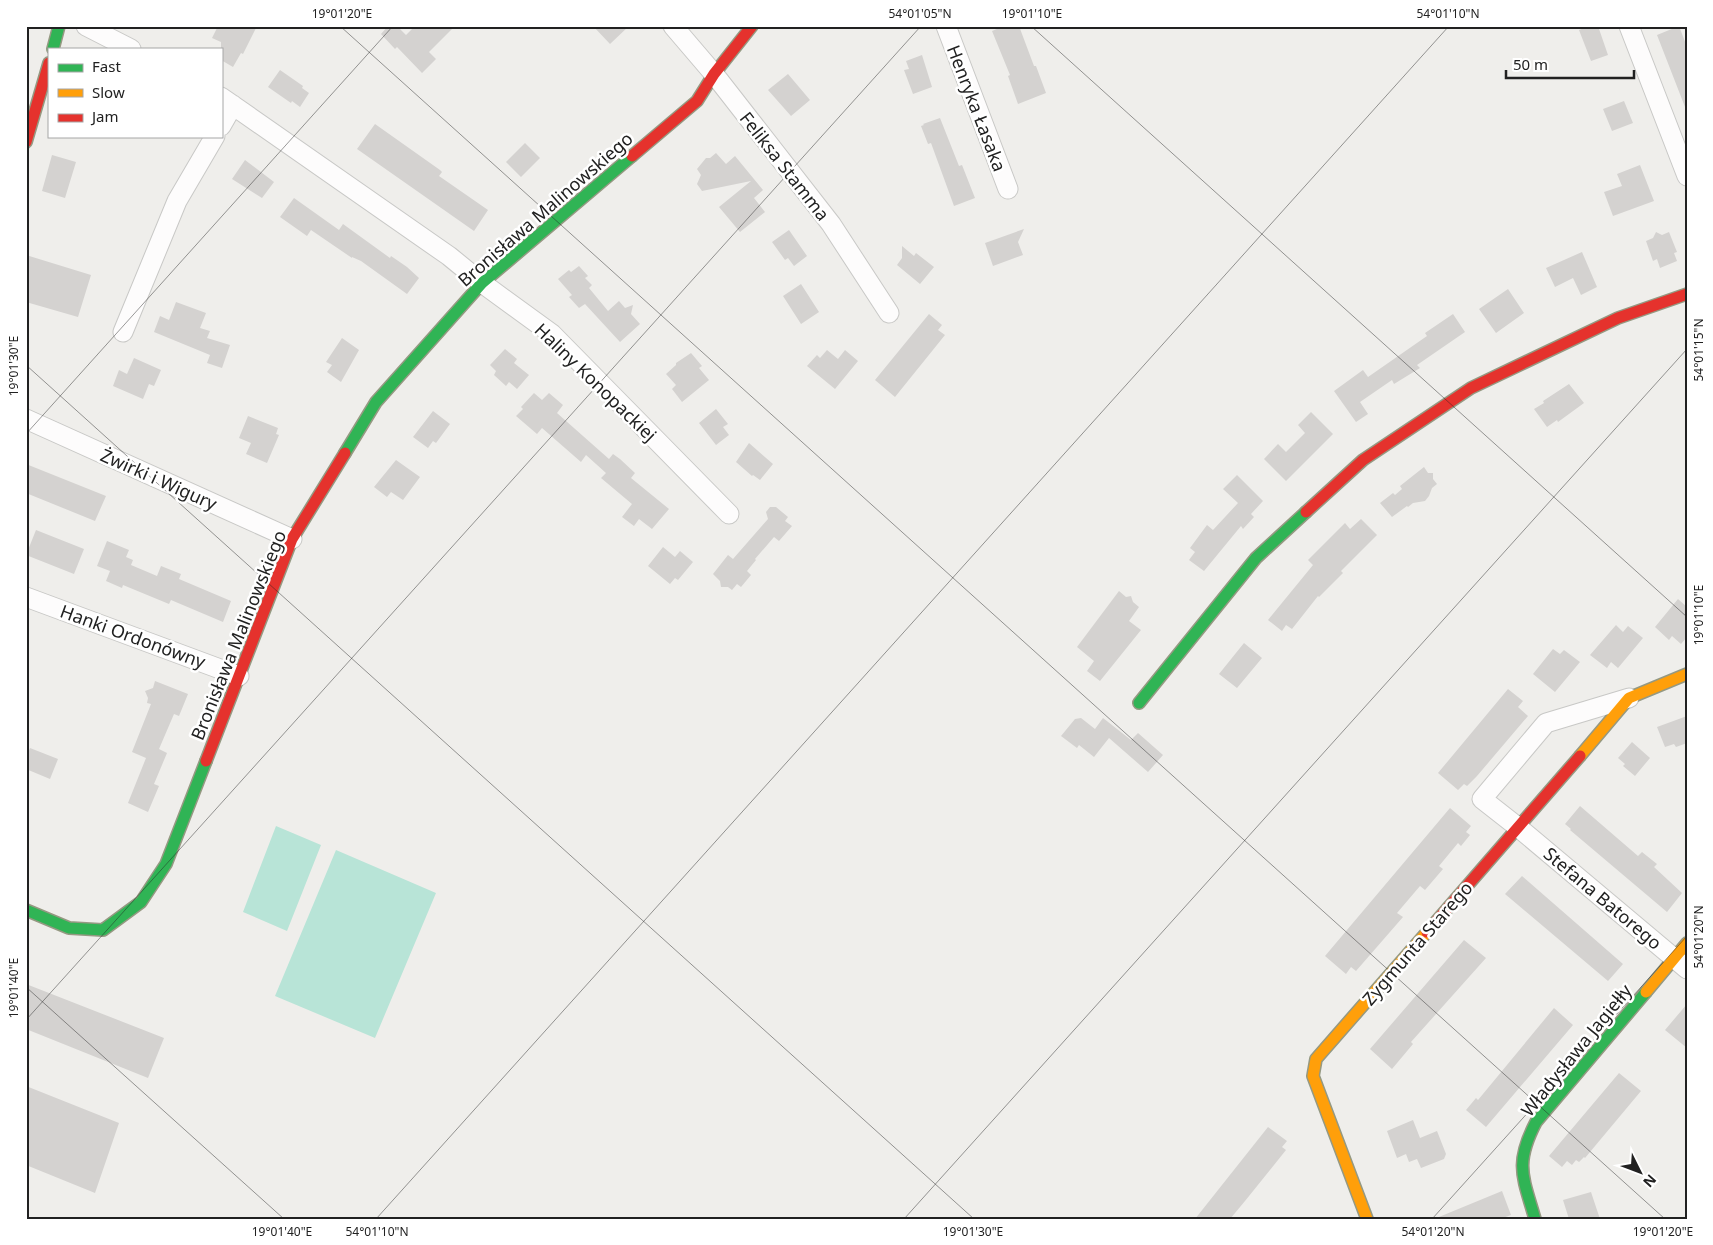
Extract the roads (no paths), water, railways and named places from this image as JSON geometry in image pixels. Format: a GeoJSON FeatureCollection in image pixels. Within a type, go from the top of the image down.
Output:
{"type":"FeatureCollection","features":[{"type":"Feature","properties":{"kind":"street"},"geometry":{"type":"LineString","coordinates":[[53,48],[59,26]]}},
{"type":"Feature","properties":{"kind":"street"},"geometry":{"type":"LineString","coordinates":[[86,26],[129,48]]}},
{"type":"Feature","properties":{"kind":"street","name":"Feliksa Stamma"},"geometry":{"type":"LineString","coordinates":[[672,26],[714,74],[831,224],[889,313]]}},
{"type":"Feature","properties":{"kind":"street","name":"Bronisława Malinowskiego"},"geometry":{"type":"LineString","coordinates":[[26,910],[69,928],[103,930],[141,902],[166,864],[292,539],[376,402],[482,283],[696,101],[714,74],[752,26]]}},
{"type":"Feature","properties":{"kind":"street","name":"Henryka Łasaka"},"geometry":{"type":"LineString","coordinates":[[946,26],[1008,189]]}},
{"type":"Feature","properties":{"kind":"street"},"geometry":{"type":"LineString","coordinates":[[1628,26],[1687,176]]}},
{"type":"Feature","properties":{"kind":"street"},"geometry":{"type":"LineString","coordinates":[[26,142],[48,66]]}},
{"type":"Feature","properties":{"kind":"street","name":"Haliny Konopackiej"},"geometry":{"type":"LineString","coordinates":[[222,122],[227,101],[449,256],[482,283],[552,334],[729,514]]}},
{"type":"Feature","properties":{"kind":"street"},"geometry":{"type":"LineString","coordinates":[[123,332],[176,201],[214,138]]}},
{"type":"Feature","properties":{"kind":"street"},"geometry":{"type":"LineString","coordinates":[[1139,703],[1256,558],[1363,460],[1471,388],[1618,318],[1687,294]]}},
{"type":"Feature","properties":{"kind":"street","name":"Żwirki i Wigury"},"geometry":{"type":"LineString","coordinates":[[26,419],[292,539]]}},
{"type":"Feature","properties":{"kind":"street","name":"Hanki Ordonówny"},"geometry":{"type":"LineString","coordinates":[[26,597],[239,676]]}},
{"type":"Feature","properties":{"kind":"street","name":"Zygmunta Starego"},"geometry":{"type":"LineString","coordinates":[[1519,828],[1482,799],[1546,723],[1629,698],[1687,674]]}},
{"type":"Feature","properties":{"kind":"street","name":"Zygmunta Starego"},"geometry":{"type":"LineString","coordinates":[[1367,1219],[1318,1090],[1314,1076],[1316,1058],[1519,828],[1629,698]]}},
{"type":"Feature","properties":{"kind":"street","name":"Stefana Batorego"},"geometry":{"type":"LineString","coordinates":[[1519,828],[1680,964]]}},
{"type":"Feature","properties":{"kind":"street","name":"Władysława Jagiełły"},"geometry":{"type":"LineString","coordinates":[[1536,1219],[1521,1174],[1523,1155],[1528,1138],[1536,1122],[1680,964],[1687,943]]}}]}
